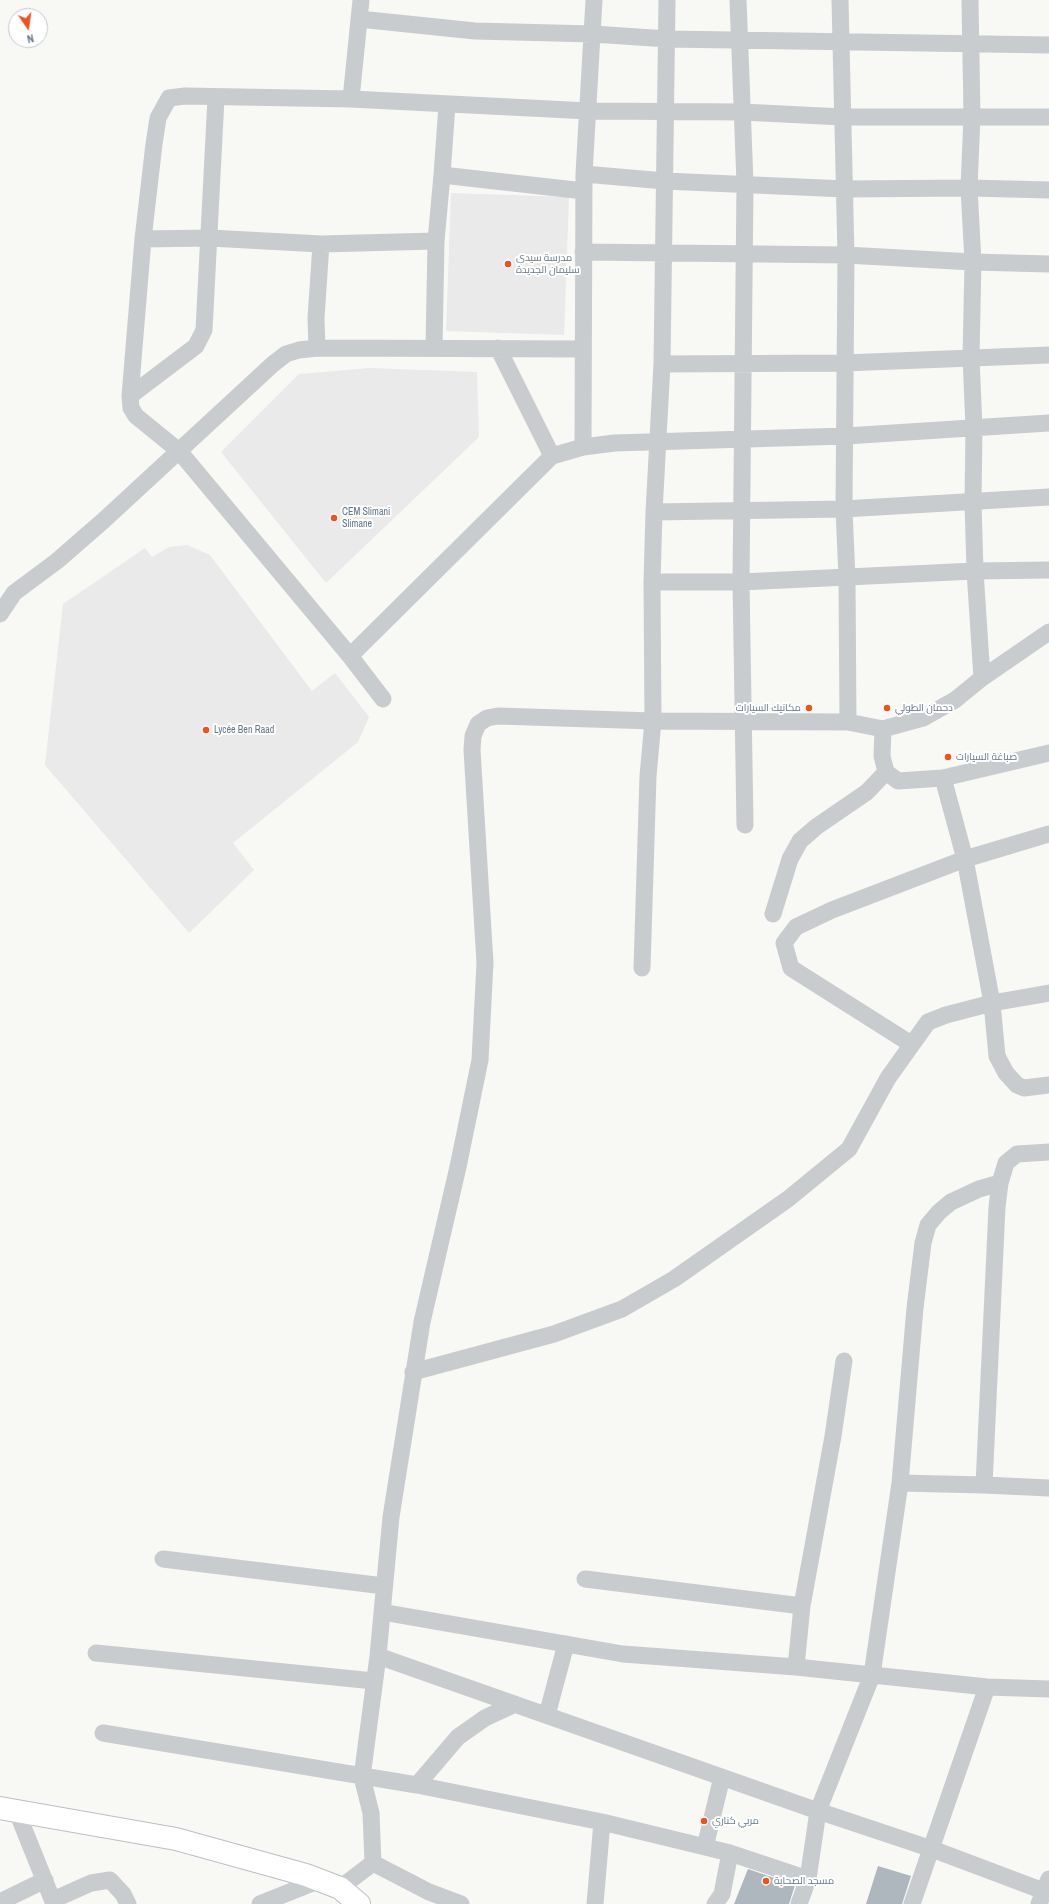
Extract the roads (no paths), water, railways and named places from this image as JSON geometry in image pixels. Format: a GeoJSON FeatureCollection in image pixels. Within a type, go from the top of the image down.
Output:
{"type":"FeatureCollection","features":[{"type":"Feature","properties":{"kind":"main road"},"geometry":{"type":"LineString","coordinates":[[8,1810],[176,1839],[306,1875],[340,1888],[359,1904]]}},
{"type":"Feature","properties":{"kind":"street"},"geometry":{"type":"LineString","coordinates":[[351,99],[361,0]]}},
{"type":"Feature","properties":{"kind":"street"},"geometry":{"type":"LineString","coordinates":[[583,447],[584,174],[589,111],[594,0]]}},
{"type":"Feature","properties":{"kind":"street"},"geometry":{"type":"LineString","coordinates":[[642,968],[648,776],[653,721],[652,582],[654,512],[662,364],[668,39],[667,0]]}},
{"type":"Feature","properties":{"kind":"street"},"geometry":{"type":"LineString","coordinates":[[738,0],[745,183],[742,364],[744,440],[741,511],[742,720],[745,825]]}},
{"type":"Feature","properties":{"kind":"street"},"geometry":{"type":"LineString","coordinates":[[840,0],[846,255],[844,363],[846,436],[844,509],[847,578],[848,722]]}},
{"type":"Feature","properties":{"kind":"street"},"geometry":{"type":"LineString","coordinates":[[970,0],[972,116],[969,188],[973,262],[971,357],[974,428],[973,502],[975,571],[982,678]]}},
{"type":"Feature","properties":{"kind":"street"},"geometry":{"type":"LineString","coordinates":[[359,19],[475,31],[593,34],[668,39],[1049,45]]}},
{"type":"Feature","properties":{"kind":"street"},"geometry":{"type":"LineString","coordinates":[[383,699],[350,656],[179,451],[136,416],[131,408],[130,396],[143,240],[154,144],[158,118],[169,98],[175,96],[216,98],[351,99],[589,111],[742,112],[843,117],[1049,116]]}},
{"type":"Feature","properties":{"kind":"street"},"geometry":{"type":"LineString","coordinates":[[130,396],[196,346],[202,338],[206,317],[216,98]]}},
{"type":"Feature","properties":{"kind":"street"},"geometry":{"type":"LineString","coordinates":[[434,348],[436,241],[447,105]]}},
{"type":"Feature","properties":{"kind":"street"},"geometry":{"type":"LineString","coordinates":[[584,174],[665,181],[745,183],[845,189],[969,188],[1049,190]]}},
{"type":"Feature","properties":{"kind":"street"},"geometry":{"type":"LineString","coordinates":[[442,175],[584,191]]}},
{"type":"Feature","properties":{"kind":"street"},"geometry":{"type":"LineString","coordinates":[[143,240],[210,238],[321,244],[436,241]]}},
{"type":"Feature","properties":{"kind":"street"},"geometry":{"type":"LineString","coordinates":[[317,348],[316,318],[321,244]]}},
{"type":"Feature","properties":{"kind":"street"},"geometry":{"type":"LineString","coordinates":[[583,252],[846,255],[973,262],[1049,264]]}},
{"type":"Feature","properties":{"kind":"street"},"geometry":{"type":"LineString","coordinates":[[0,614],[14,593],[57,562],[279,359],[293,352],[317,348],[583,349]]}},
{"type":"Feature","properties":{"kind":"street"},"geometry":{"type":"LineString","coordinates":[[498,348],[552,456]]}},
{"type":"Feature","properties":{"kind":"street"},"geometry":{"type":"LineString","coordinates":[[662,364],[844,363],[1049,355]]}},
{"type":"Feature","properties":{"kind":"street"},"geometry":{"type":"LineString","coordinates":[[350,656],[552,456],[583,447],[658,440],[744,440],[846,436],[1049,423]]}},
{"type":"Feature","properties":{"kind":"street"},"geometry":{"type":"LineString","coordinates":[[654,512],[844,509],[1049,497]]}},
{"type":"Feature","properties":{"kind":"street"},"geometry":{"type":"LineString","coordinates":[[652,582],[741,582],[975,571],[1049,570]]}},
{"type":"Feature","properties":{"kind":"street"},"geometry":{"type":"LineString","coordinates":[[372,1863],[371,1813],[362,1777],[378,1656],[391,1517],[422,1322],[458,1167],[480,1060],[485,963],[472,750],[473,736],[478,724],[487,718],[498,716],[653,721],[742,720],[848,722],[883,729],[923,718],[955,700],[982,678],[1049,632]]}},
{"type":"Feature","properties":{"kind":"street"},"geometry":{"type":"LineString","coordinates":[[883,729],[882,756],[886,772],[898,781],[943,778],[1049,753]]}},
{"type":"Feature","properties":{"kind":"street"},"geometry":{"type":"LineString","coordinates":[[773,914],[790,859],[800,841],[816,827],[867,792],[886,772]]}},
{"type":"Feature","properties":{"kind":"street"},"geometry":{"type":"LineString","coordinates":[[943,778],[965,859],[992,1003],[997,1056],[1006,1073],[1017,1085],[1024,1088],[1049,1086]]}},
{"type":"Feature","properties":{"kind":"street"},"geometry":{"type":"LineString","coordinates":[[911,1044],[791,968],[784,943],[796,927],[818,917],[965,859],[1049,834]]}},
{"type":"Feature","properties":{"kind":"street"},"geometry":{"type":"LineString","coordinates":[[414,1372],[554,1334],[622,1309],[674,1279],[788,1199],[849,1149],[888,1078],[928,1022],[946,1015],[992,1003],[1049,993]]}},
{"type":"Feature","properties":{"kind":"street"},"geometry":{"type":"LineString","coordinates":[[984,1484],[997,1207],[1000,1183],[1006,1163],[1017,1154],[1049,1152]]}},
{"type":"Feature","properties":{"kind":"street"},"geometry":{"type":"LineString","coordinates":[[799,1904],[808,1879],[818,1811],[872,1675],[900,1484],[915,1308],[923,1243],[928,1225],[939,1212],[951,1202],[979,1189],[1000,1183]]}},
{"type":"Feature","properties":{"kind":"street"},"geometry":{"type":"LineString","coordinates":[[796,1667],[802,1606],[833,1436],[844,1361]]}},
{"type":"Feature","properties":{"kind":"street"},"geometry":{"type":"LineString","coordinates":[[900,1484],[984,1484],[1049,1488]]}},
{"type":"Feature","properties":{"kind":"street"},"geometry":{"type":"LineString","coordinates":[[163,1559],[384,1586]]}},
{"type":"Feature","properties":{"kind":"street"},"geometry":{"type":"LineString","coordinates":[[585,1579],[802,1606]]}},
{"type":"Feature","properties":{"kind":"street"},"geometry":{"type":"LineString","coordinates":[[382,1612],[623,1654],[796,1667],[987,1687],[1049,1689]]}},
{"type":"Feature","properties":{"kind":"street"},"geometry":{"type":"LineString","coordinates":[[547,1716],[566,1644]]}},
{"type":"Feature","properties":{"kind":"street"},"geometry":{"type":"LineString","coordinates":[[96,1653],[374,1681]]}},
{"type":"Feature","properties":{"kind":"street"},"geometry":{"type":"LineString","coordinates":[[378,1656],[818,1811],[932,1849],[1045,1892]]}},
{"type":"Feature","properties":{"kind":"street"},"geometry":{"type":"LineString","coordinates":[[912,1904],[987,1687]]}},
{"type":"Feature","properties":{"kind":"street"},"geometry":{"type":"LineString","coordinates":[[418,1785],[458,1738],[485,1718],[515,1704]]}},
{"type":"Feature","properties":{"kind":"street"},"geometry":{"type":"LineString","coordinates":[[103,1733],[362,1777],[418,1785],[602,1822],[730,1853],[808,1879]]}},
{"type":"Feature","properties":{"kind":"street"},"geometry":{"type":"LineString","coordinates":[[705,1847],[722,1777]]}},
{"type":"Feature","properties":{"kind":"street"},"geometry":{"type":"LineString","coordinates":[[8,1810],[45,1880],[53,1902],[91,1883],[110,1880],[123,1894],[128,1904]]}},
{"type":"Feature","properties":{"kind":"street"},"geometry":{"type":"LineString","coordinates":[[595,1904],[602,1822]]}},
{"type":"Feature","properties":{"kind":"street"},"geometry":{"type":"LineString","coordinates":[[715,1904],[722,1894],[730,1853]]}},
{"type":"Feature","properties":{"kind":"street"},"geometry":{"type":"LineString","coordinates":[[340,1888],[372,1863]]}},
{"type":"Feature","properties":{"kind":"street"},"geometry":{"type":"LineString","coordinates":[[372,1863],[429,1892],[461,1904]]}},
{"type":"Feature","properties":{"kind":"street"},"geometry":{"type":"LineString","coordinates":[[0,1902],[45,1880]]}},
{"type":"Feature","properties":{"kind":"street"},"geometry":{"type":"LineString","coordinates":[[260,1904],[320,1880]]}},
{"type":"Feature","properties":{"kind":"place","name":"مدرسة سيدي سليمان الجديدة"},"geometry":{"type":"Point","coordinates":[508,264]}},
{"type":"Feature","properties":{"kind":"place","name":"CEM Slimani Slimane"},"geometry":{"type":"Point","coordinates":[334,518]}},
{"type":"Feature","properties":{"kind":"place","name":"مكانيك السيارات"},"geometry":{"type":"Point","coordinates":[809,708]}},
{"type":"Feature","properties":{"kind":"place","name":"دحمان الطولي"},"geometry":{"type":"Point","coordinates":[887,708]}},
{"type":"Feature","properties":{"kind":"place","name":"Lycée Ben Raad"},"geometry":{"type":"Point","coordinates":[206,730]}},
{"type":"Feature","properties":{"kind":"place","name":"صباغة السيارات"},"geometry":{"type":"Point","coordinates":[948,757]}},
{"type":"Feature","properties":{"kind":"place","name":"مربي كناري"},"geometry":{"type":"Point","coordinates":[704,1821]}},
{"type":"Feature","properties":{"kind":"place","name":"مسجد الصحابة"},"geometry":{"type":"Point","coordinates":[766,1881]}}]}
